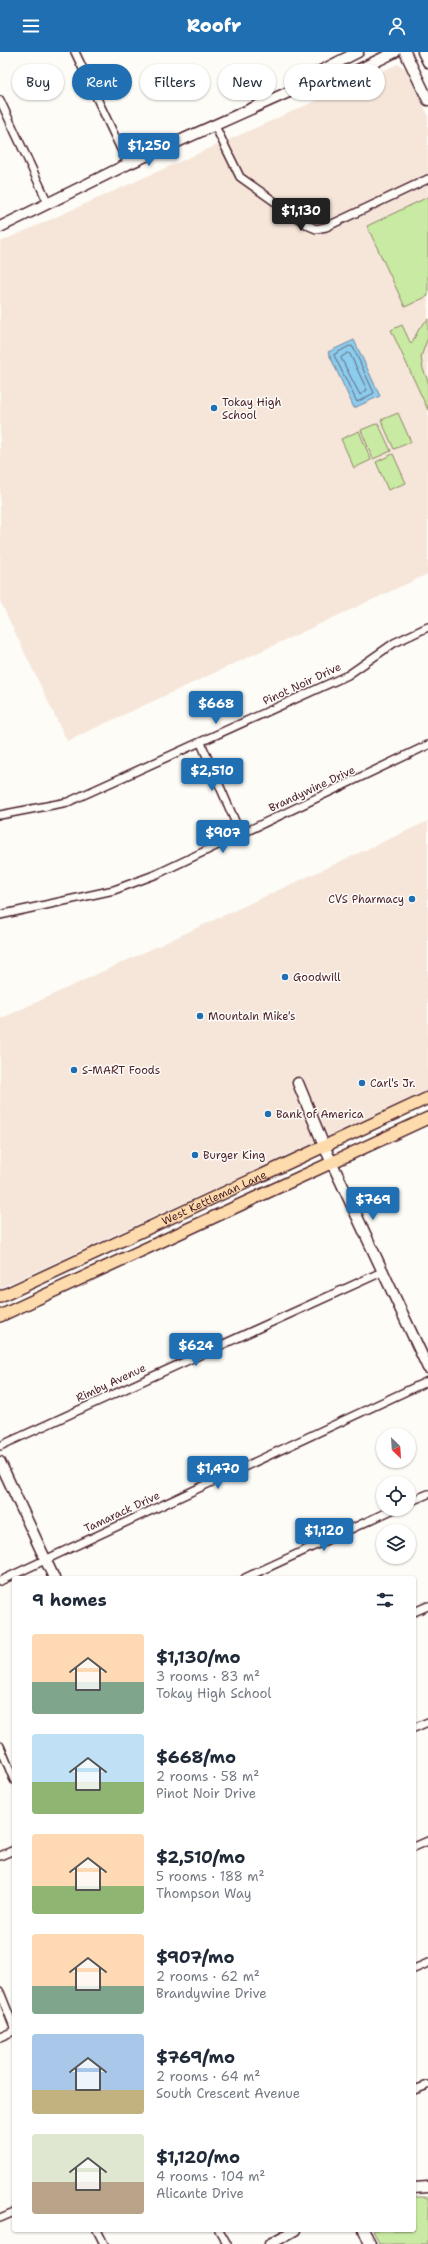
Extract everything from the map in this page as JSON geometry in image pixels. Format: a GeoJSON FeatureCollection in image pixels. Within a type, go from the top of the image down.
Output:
{"type":"FeatureCollection","features":[{"type":"Feature","properties":{"kind":"main road","name":"West Kettleman Lane"},"geometry":{"type":"LineString","coordinates":[[0,1298],[428,1098]]}},
{"type":"Feature","properties":{"kind":"main road","name":"West Kettleman Lane"},"geometry":{"type":"LineString","coordinates":[[0,1316],[428,1118]]}},
{"type":"Feature","properties":{"kind":"main road"},"geometry":{"type":"LineString","coordinates":[[94,1273],[107,1259],[116,1244]]}},
{"type":"Feature","properties":{"kind":"street"},"geometry":{"type":"LineString","coordinates":[[75,52],[128,164]]}},
{"type":"Feature","properties":{"kind":"street"},"geometry":{"type":"LineString","coordinates":[[334,64],[358,52]]}},
{"type":"Feature","properties":{"kind":"street"},"geometry":{"type":"LineString","coordinates":[[370,64],[395,52]]}},
{"type":"Feature","properties":{"kind":"street"},"geometry":{"type":"LineString","coordinates":[[405,52],[428,100]]}},
{"type":"Feature","properties":{"kind":"street"},"geometry":{"type":"LineString","coordinates":[[423,52],[428,62]]}},
{"type":"Feature","properties":{"kind":"street"},"geometry":{"type":"LineString","coordinates":[[0,227],[128,164],[284,94]]}},
{"type":"Feature","properties":{"kind":"street"},"geometry":{"type":"LineString","coordinates":[[0,100],[48,203]]}},
{"type":"Feature","properties":{"kind":"street"},"geometry":{"type":"LineString","coordinates":[[215,126],[240,176],[309,226],[316,229],[326,227],[428,179]]}},
{"type":"Feature","properties":{"kind":"street","name":"Pinot Noir Drive"},"geometry":{"type":"LineString","coordinates":[[0,815],[68,802],[348,675],[394,643],[428,627]]}},
{"type":"Feature","properties":{"kind":"street"},"geometry":{"type":"LineString","coordinates":[[201,742],[241,835]]}},
{"type":"Feature","properties":{"kind":"street","name":"Brandywine Drive"},"geometry":{"type":"LineString","coordinates":[[0,915],[114,890],[157,874],[428,745]]}},
{"type":"Feature","properties":{"kind":"street"},"geometry":{"type":"LineString","coordinates":[[298,1083],[324,1146],[333,1162],[428,1368]]}},
{"type":"Feature","properties":{"kind":"street","name":"Rimby Avenue"},"geometry":{"type":"LineString","coordinates":[[0,1446],[384,1271]]}},
{"type":"Feature","properties":{"kind":"street","name":"Tamarack Drive"},"geometry":{"type":"LineString","coordinates":[[0,1581],[428,1381]]}},
{"type":"Feature","properties":{"kind":"street"},"geometry":{"type":"LineString","coordinates":[[0,1462],[53,1576]]}},
{"type":"Feature","properties":{"kind":"street"},"geometry":{"type":"LineString","coordinates":[[416,1499],[428,1494]]}},
{"type":"Feature","properties":{"kind":"street"},"geometry":{"type":"LineString","coordinates":[[249,1576],[379,1516]]}},
{"type":"Feature","properties":{"kind":"street"},"geometry":{"type":"LineString","coordinates":[[416,1611],[428,1606]]}},
{"type":"Feature","properties":{"kind":"street"},"geometry":{"type":"LineString","coordinates":[[416,1727],[428,1722]]}},
{"type":"Feature","properties":{"kind":"street"},"geometry":{"type":"LineString","coordinates":[[0,1746],[12,1775]]}},
{"type":"Feature","properties":{"kind":"street"},"geometry":{"type":"LineString","coordinates":[[416,1846],[428,1841]]}},
{"type":"Feature","properties":{"kind":"street"},"geometry":{"type":"LineString","coordinates":[[0,1856],[12,1851]]}},
{"type":"Feature","properties":{"kind":"street"},"geometry":{"type":"LineString","coordinates":[[416,1968],[428,1963]]}},
{"type":"Feature","properties":{"kind":"street"},"geometry":{"type":"LineString","coordinates":[[0,1992],[12,2022]]}},
{"type":"Feature","properties":{"kind":"street"},"geometry":{"type":"LineString","coordinates":[[0,2036],[12,2032]]}},
{"type":"Feature","properties":{"kind":"street"},"geometry":{"type":"LineString","coordinates":[[416,2089],[428,2085]]}},
{"type":"Feature","properties":{"kind":"street"},"geometry":{"type":"LineString","coordinates":[[416,2188],[428,2187]]}},
{"type":"Feature","properties":{"kind":"street"},"geometry":{"type":"LineString","coordinates":[[0,2218],[12,2213]]}},
{"type":"Feature","properties":{"kind":"street"},"geometry":{"type":"LineString","coordinates":[[98,2232],[104,2244]]}},
{"type":"Feature","properties":{"kind":"street"},"geometry":{"type":"LineString","coordinates":[[220,2232],[226,2244]]}},
{"type":"Feature","properties":{"kind":"street"},"geometry":{"type":"LineString","coordinates":[[270,2244],[291,2232]]}},
{"type":"Feature","properties":{"kind":"street"},"geometry":{"type":"LineString","coordinates":[[365,2232],[370,2244]]}},
{"type":"Feature","properties":{"kind":"shaded area","name":"Tokay High School"},"geometry":{"type":"Polygon","coordinates":[[[398,64],[406,69],[428,115],[428,574],[67,741],[0,601],[0,242],[318,100],[385,100],[385,70],[398,64]]]}},
{"type":"Feature","properties":{"kind":"shaded area"},"geometry":{"type":"Polygon","coordinates":[[[428,821],[428,1090],[0,1288],[0,1019],[428,821]]]}},
{"type":"Feature","properties":{"kind":"green space"},"geometry":{"type":"Polygon","coordinates":[[[428,197],[428,296],[405,307],[367,226],[428,197]]]}},
{"type":"Feature","properties":{"kind":"green space"},"geometry":{"type":"Polygon","coordinates":[[[428,319],[428,337],[421,357],[423,369],[428,381],[428,410],[391,330],[402,325],[411,344],[420,327],[428,319]]]}},
{"type":"Feature","properties":{"kind":"green space"},"geometry":{"type":"Polygon","coordinates":[[[398,413],[411,442],[394,449],[381,420],[398,413]]]}},
{"type":"Feature","properties":{"kind":"green space"},"geometry":{"type":"Polygon","coordinates":[[[378,423],[391,451],[373,459],[361,430],[378,423]]]}},
{"type":"Feature","properties":{"kind":"green space"},"geometry":{"type":"Polygon","coordinates":[[[359,431],[371,460],[354,468],[341,439],[359,431]]]}},
{"type":"Feature","properties":{"kind":"green space"},"geometry":{"type":"Polygon","coordinates":[[[393,454],[406,483],[388,490],[376,462],[393,454]]]}},
{"type":"Feature","properties":{"kind":"green space"},"geometry":{"type":"Polygon","coordinates":[[[416,2197],[428,2197],[428,2244],[379,2244],[374,2232],[416,2232],[416,2197]]]}},
{"type":"Feature","properties":{"kind":"water"},"geometry":{"type":"Polygon","coordinates":[[[354,340],[380,396],[354,408],[328,352],[354,340]]]}},
{"type":"Feature","properties":{"kind":"place","name":"Tokay High School"},"geometry":{"type":"Point","coordinates":[214,408]}},
{"type":"Feature","properties":{"kind":"place","name":"CVS Pharmacy"},"geometry":{"type":"Point","coordinates":[412,899]}},
{"type":"Feature","properties":{"kind":"place","name":"Goodwill"},"geometry":{"type":"Point","coordinates":[285,977]}},
{"type":"Feature","properties":{"kind":"place","name":"Mountain Mike's"},"geometry":{"type":"Point","coordinates":[200,1016]}},
{"type":"Feature","properties":{"kind":"place","name":"S-MART Foods"},"geometry":{"type":"Point","coordinates":[74,1070]}},
{"type":"Feature","properties":{"kind":"place","name":"Carl's Jr."},"geometry":{"type":"Point","coordinates":[362,1083]}},
{"type":"Feature","properties":{"kind":"place","name":"Bank of America"},"geometry":{"type":"Point","coordinates":[268,1114]}},
{"type":"Feature","properties":{"kind":"place","name":"Burger King"},"geometry":{"type":"Point","coordinates":[195,1155]}}]}
